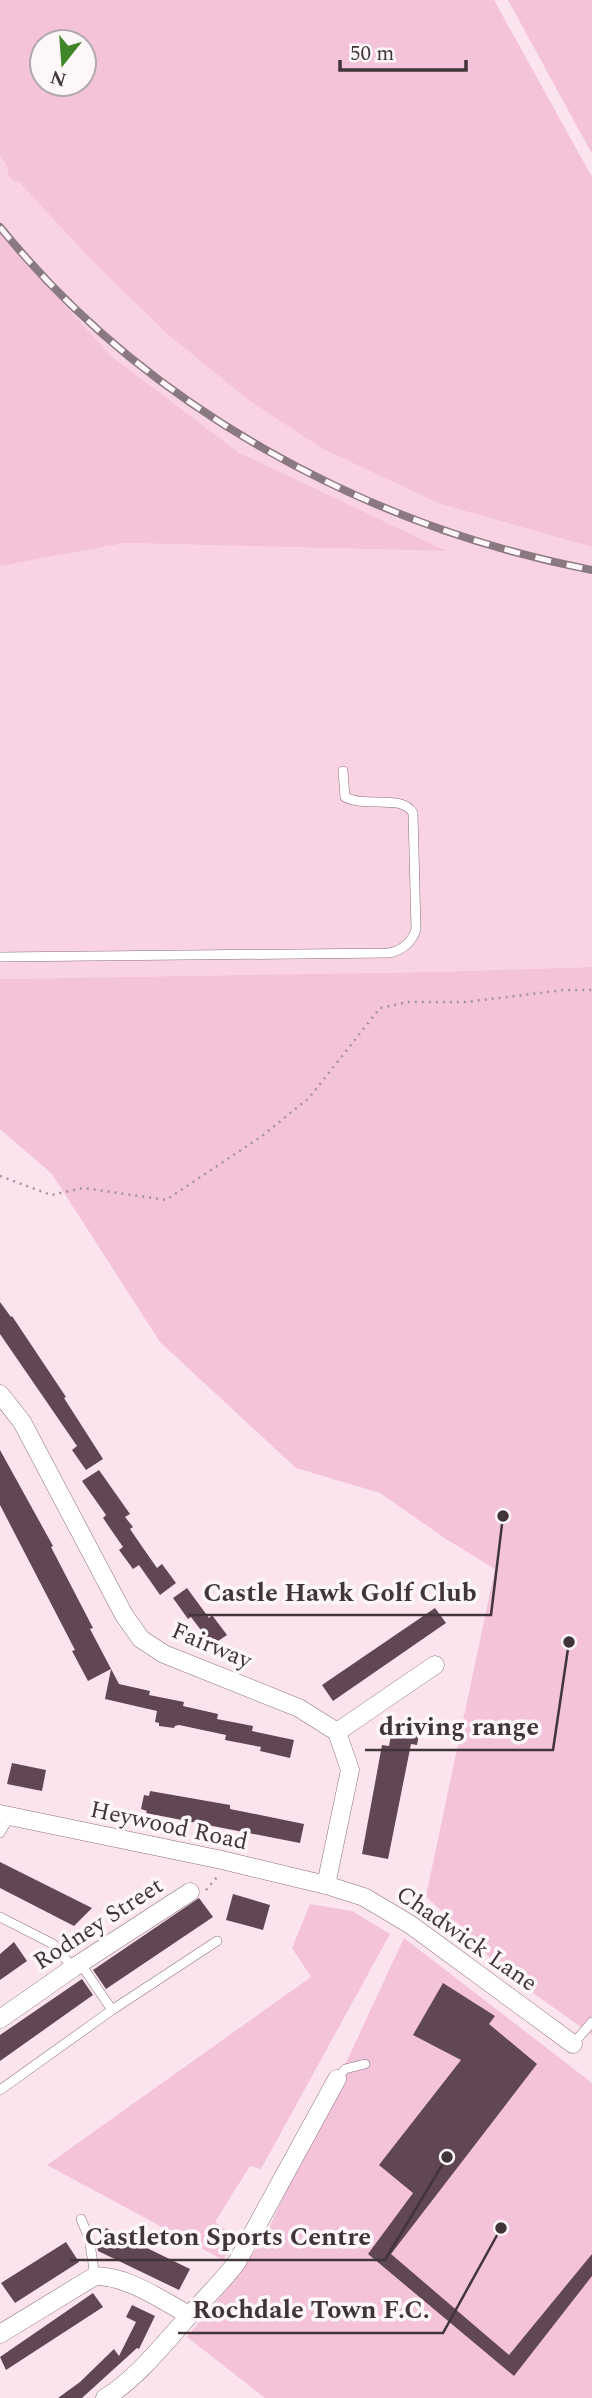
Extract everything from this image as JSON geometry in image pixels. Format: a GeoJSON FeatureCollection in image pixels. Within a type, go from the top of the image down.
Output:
{"type":"FeatureCollection","features":[{"type":"Feature","properties":{"kind":"street","name":"Fairway"},"geometry":{"type":"LineString","coordinates":[[0,1394],[22,1422],[124,1615],[141,1639],[164,1654],[299,1708],[337,1732]]}},
{"type":"Feature","properties":{"kind":"street"},"geometry":{"type":"LineString","coordinates":[[326,1885],[349,1770],[337,1732],[435,1665]]}},
{"type":"Feature","properties":{"kind":"street","name":"Heywood Road"},"geometry":{"type":"LineString","coordinates":[[5,1815],[222,1860],[326,1885]]}},
{"type":"Feature","properties":{"kind":"street","name":"Chadwick Lane"},"geometry":{"type":"LineString","coordinates":[[326,1885],[364,1897],[411,1925],[573,2044]]}},
{"type":"Feature","properties":{"kind":"street","name":"Rodney Street"},"geometry":{"type":"LineString","coordinates":[[0,2020],[76,1965],[190,1892]]}},
{"type":"Feature","properties":{"kind":"street"},"geometry":{"type":"LineString","coordinates":[[105,2398],[115,2392],[158,2351],[237,2262],[337,2079]]}},
{"type":"Feature","properties":{"kind":"street"},"geometry":{"type":"LineString","coordinates":[[0,2334],[94,2276],[107,2276],[125,2282],[189,2315]]}},
{"type":"Feature","properties":{"kind":"lane"},"geometry":{"type":"LineString","coordinates":[[0,957],[399,951],[409,943],[416,929],[414,813],[410,807],[400,803],[364,804],[345,797],[342,771]]}},
{"type":"Feature","properties":{"kind":"lane"},"geometry":{"type":"LineString","coordinates":[[0,1833],[5,1815]]}},
{"type":"Feature","properties":{"kind":"lane"},"geometry":{"type":"LineString","coordinates":[[2,1921],[53,1944],[76,1965],[112,2010]]}},
{"type":"Feature","properties":{"kind":"lane"},"geometry":{"type":"LineString","coordinates":[[0,2090],[112,2010],[216,1941]]}},
{"type":"Feature","properties":{"kind":"lane"},"geometry":{"type":"LineString","coordinates":[[573,2044],[592,2022]]}},
{"type":"Feature","properties":{"kind":"lane"},"geometry":{"type":"LineString","coordinates":[[337,2079],[345,2068],[365,2064]]}},
{"type":"Feature","properties":{"kind":"lane"},"geometry":{"type":"LineString","coordinates":[[81,2219],[89,2238],[94,2276]]}},
{"type":"Feature","properties":{"kind":"path"},"geometry":{"type":"LineString","coordinates":[[0,1177],[51,1195],[83,1188],[166,1200],[262,1136],[309,1098],[380,1008],[408,1002],[466,1002],[564,990],[592,990]]}},
{"type":"Feature","properties":{"kind":"path"},"geometry":{"type":"LineString","coordinates":[[190,1892],[205,1891],[219,1876],[222,1860]]}},
{"type":"Feature","properties":{"kind":"shaded area"},"geometry":{"type":"Polygon","coordinates":[[[0,0],[494,0],[592,177],[592,547],[440,504],[323,449],[251,402],[167,334],[87,255],[18,181],[12,180],[0,155],[0,0]]]}},
{"type":"Feature","properties":{"kind":"shaded area"},"geometry":{"type":"Polygon","coordinates":[[[508,0],[592,0],[592,154],[508,0]]]}},
{"type":"Feature","properties":{"kind":"shaded area"},"geometry":{"type":"Polygon","coordinates":[[[0,155],[11,180],[17,180],[167,334],[251,402],[323,449],[440,504],[592,547],[592,967],[0,979],[0,566],[125,543],[444,551],[238,452],[111,356],[0,233],[0,155]]]}},
{"type":"Feature","properties":{"kind":"shaded area"},"geometry":{"type":"Polygon","coordinates":[[[0,233],[111,356],[238,452],[446,551],[125,543],[0,566],[0,233]]]}},
{"type":"Feature","properties":{"kind":"shaded area"},"geometry":{"type":"Polygon","coordinates":[[[592,967],[592,2035],[508,1975],[426,1896],[495,1569],[380,1493],[296,1468],[160,1342],[52,1174],[0,1129],[0,979],[592,967]]]}},
{"type":"Feature","properties":{"kind":"shaded area"},"geometry":{"type":"Polygon","coordinates":[[[310,1904],[352,1911],[390,1934],[261,2169],[250,2166],[215,2222],[236,2237],[223,2260],[47,2165],[311,1977],[292,1948],[310,1904]]]}},
{"type":"Feature","properties":{"kind":"shaded area"},"geometry":{"type":"Polygon","coordinates":[[[404,1938],[592,2083],[592,2398],[265,2398],[187,2337],[240,2273],[267,2232],[404,1938]]]}},
{"type":"Feature","properties":{"kind":"building"},"geometry":{"type":"Polygon","coordinates":[[[0,1302],[66,1397],[64,1398],[103,1459],[86,1470],[72,1450],[77,1446],[0,1334],[0,1302]]]}},
{"type":"Feature","properties":{"kind":"building"},"geometry":{"type":"Polygon","coordinates":[[[0,1450],[53,1546],[51,1547],[93,1628],[90,1629],[119,1684],[150,1691],[149,1695],[184,1702],[183,1706],[218,1714],[217,1719],[253,1726],[252,1731],[294,1740],[290,1758],[260,1751],[261,1747],[225,1740],[226,1735],[179,1725],[174,1728],[159,1726],[159,1723],[155,1722],[157,1711],[105,1699],[111,1669],[88,1681],[72,1651],[75,1650],[0,1505],[0,1450]]]}},
{"type":"Feature","properties":{"kind":"building"},"geometry":{"type":"Polygon","coordinates":[[[99,1470],[130,1514],[125,1517],[133,1527],[130,1529],[157,1568],[162,1564],[176,1583],[160,1595],[139,1565],[133,1569],[119,1550],[123,1547],[103,1518],[106,1515],[82,1481],[99,1470]]]}},
{"type":"Feature","properties":{"kind":"building"},"geometry":{"type":"Polygon","coordinates":[[[187,1588],[209,1618],[212,1615],[227,1635],[212,1645],[173,1598],[187,1588]]]}},
{"type":"Feature","properties":{"kind":"building"},"geometry":{"type":"Polygon","coordinates":[[[435,1608],[446,1623],[333,1701],[322,1685],[435,1608]]]}},
{"type":"Feature","properties":{"kind":"building"},"geometry":{"type":"Polygon","coordinates":[[[393,1724],[420,1729],[417,1745],[411,1744],[388,1859],[362,1854],[382,1745],[389,1746],[393,1724]]]}},
{"type":"Feature","properties":{"kind":"building"},"geometry":{"type":"Polygon","coordinates":[[[12,1763],[46,1770],[42,1791],[7,1784],[12,1763]]]}},
{"type":"Feature","properties":{"kind":"building"},"geometry":{"type":"Polygon","coordinates":[[[150,1791],[230,1805],[230,1809],[304,1824],[300,1843],[146,1813],[147,1811],[141,1809],[144,1795],[149,1796],[150,1791]]]}},
{"type":"Feature","properties":{"kind":"building"},"geometry":{"type":"Polygon","coordinates":[[[0,1862],[92,1908],[74,1926],[0,1888],[0,1862]]]}},
{"type":"Feature","properties":{"kind":"building"},"geometry":{"type":"Polygon","coordinates":[[[233,1894],[270,1905],[263,1930],[226,1920],[233,1894]]]}},
{"type":"Feature","properties":{"kind":"building"},"geometry":{"type":"Polygon","coordinates":[[[199,1898],[213,1917],[106,1989],[93,1970],[199,1898]]]}},
{"type":"Feature","properties":{"kind":"building"},"geometry":{"type":"Polygon","coordinates":[[[14,1942],[27,1961],[0,1980],[0,1954],[14,1942]]]}},
{"type":"Feature","properties":{"kind":"building"},"geometry":{"type":"Polygon","coordinates":[[[82,1979],[93,1995],[0,2061],[0,2035],[82,1979]]]}},
{"type":"Feature","properties":{"kind":"building"},"geometry":{"type":"Polygon","coordinates":[[[443,1983],[495,2016],[489,2024],[537,2064],[391,2254],[509,2355],[592,2254],[592,2276],[514,2376],[368,2254],[413,2193],[379,2165],[461,2060],[413,2035],[443,1983]]]}},
{"type":"Feature","properties":{"kind":"building"},"geometry":{"type":"Polygon","coordinates":[[[106,2228],[190,2269],[179,2290],[98,2251],[97,2245],[106,2228]]]}},
{"type":"Feature","properties":{"kind":"building"},"geometry":{"type":"Polygon","coordinates":[[[66,2242],[79,2262],[15,2303],[1,2283],[66,2242]]]}},
{"type":"Feature","properties":{"kind":"building"},"geometry":{"type":"Polygon","coordinates":[[[93,2293],[103,2307],[6,2370],[0,2357],[93,2293]]]}},
{"type":"Feature","properties":{"kind":"building"},"geometry":{"type":"Polygon","coordinates":[[[132,2305],[155,2316],[139,2349],[82,2398],[58,2398],[80,2382],[114,2349],[119,2356],[136,2322],[126,2317],[132,2305]]]}},
{"type":"Feature","properties":{"kind":"railway"},"geometry":{"type":"LineString","coordinates":[[0,227],[58,292],[122,351],[192,403],[266,450],[344,490],[425,523],[508,550],[592,570]]}},
{"type":"Feature","properties":{"kind":"place","name":"Castle Hawk Golf Club"},"geometry":{"type":"Point","coordinates":[503,1516]}},
{"type":"Feature","properties":{"kind":"place","name":"driving range"},"geometry":{"type":"Point","coordinates":[569,1642]}},
{"type":"Feature","properties":{"kind":"place","name":"Castleton Sports Centre"},"geometry":{"type":"Point","coordinates":[447,2157]}},
{"type":"Feature","properties":{"kind":"place","name":"Rochdale Town F.C."},"geometry":{"type":"Point","coordinates":[501,2228]}}]}
